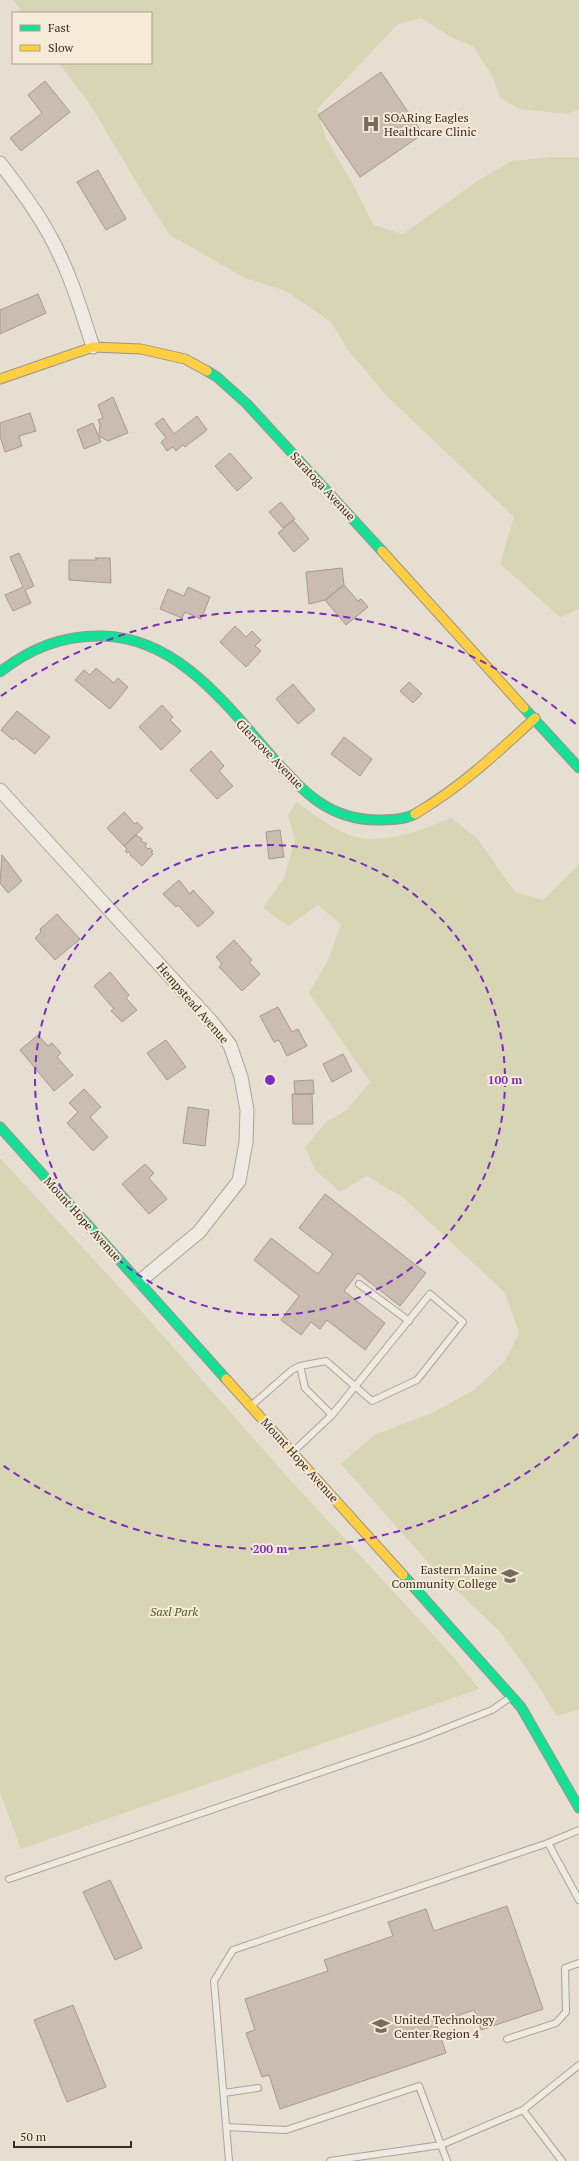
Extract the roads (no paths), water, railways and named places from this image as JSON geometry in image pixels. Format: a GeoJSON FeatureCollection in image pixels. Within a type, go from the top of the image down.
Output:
{"type":"FeatureCollection","features":[{"type":"Feature","properties":{"kind":"street"},"geometry":{"type":"LineString","coordinates":[[0,163],[22,192],[50,236],[75,293],[93,346]]}},
{"type":"Feature","properties":{"kind":"street","name":"Saratoga Avenue"},"geometry":{"type":"LineString","coordinates":[[0,379],[93,346],[141,349],[185,359],[217,377],[247,404],[579,768]]}},
{"type":"Feature","properties":{"kind":"street","name":"Glencove Avenue"},"geometry":{"type":"LineString","coordinates":[[0,672],[20,655],[43,645],[70,638],[97,636],[128,638],[158,649],[187,669],[293,780],[324,806],[337,813],[358,818],[384,819],[409,817],[446,797],[535,718]]}},
{"type":"Feature","properties":{"kind":"street","name":"Hempstead Avenue"},"geometry":{"type":"LineString","coordinates":[[0,790],[210,1020],[230,1045],[241,1077],[247,1110],[246,1142],[239,1181],[198,1232],[140,1282]]}},
{"type":"Feature","properties":{"kind":"street","name":"Mount Hope Avenue"},"geometry":{"type":"LineString","coordinates":[[0,1127],[512,1696],[521,1707],[579,1808]]}},
{"type":"Feature","properties":{"kind":"lane"},"geometry":{"type":"LineString","coordinates":[[359,1284],[409,1321]]}},
{"type":"Feature","properties":{"kind":"lane"},"geometry":{"type":"LineString","coordinates":[[252,1406],[292,1370],[300,1366],[326,1361],[356,1387],[372,1401],[417,1380],[463,1322],[430,1294],[356,1387],[332,1415],[293,1452]]}},
{"type":"Feature","properties":{"kind":"lane"},"geometry":{"type":"LineString","coordinates":[[300,1366],[305,1388],[332,1415]]}},
{"type":"Feature","properties":{"kind":"lane"},"geometry":{"type":"LineString","coordinates":[[9,1879],[421,1738],[492,1710],[512,1696]]}},
{"type":"Feature","properties":{"kind":"lane"},"geometry":{"type":"LineString","coordinates":[[229,2161],[214,1981],[233,1950],[548,1843],[579,1830]]}},
{"type":"Feature","properties":{"kind":"lane"},"geometry":{"type":"LineString","coordinates":[[548,1843],[579,1900]]}},
{"type":"Feature","properties":{"kind":"lane"},"geometry":{"type":"LineString","coordinates":[[507,2039],[556,2022],[566,2012],[565,1968],[579,1963]]}},
{"type":"Feature","properties":{"kind":"lane"},"geometry":{"type":"LineString","coordinates":[[330,2161],[441,2145],[523,2110],[579,2065]]}},
{"type":"Feature","properties":{"kind":"lane"},"geometry":{"type":"LineString","coordinates":[[226,2127],[286,2130],[419,2086],[446,2161]]}},
{"type":"Feature","properties":{"kind":"lane"},"geometry":{"type":"LineString","coordinates":[[224,2092],[258,2088]]}},
{"type":"Feature","properties":{"kind":"lane"},"geometry":{"type":"LineString","coordinates":[[523,2110],[562,2161]]}},
{"type":"Feature","properties":{"kind":"place","name":"SOARing Eagles Healthcare Clinic"},"geometry":{"type":"Point","coordinates":[371,124]}},
{"type":"Feature","properties":{"kind":"place","name":"Eastern Maine Community College"},"geometry":{"type":"Point","coordinates":[510,1576]}},
{"type":"Feature","properties":{"kind":"place","name":"United Technology Center Region 4"},"geometry":{"type":"Point","coordinates":[381,2026]}},
{"type":"Feature","properties":{"kind":"park label","name":"Saxl Park"},"geometry":{"type":"Point","coordinates":[174,1611]}}]}
